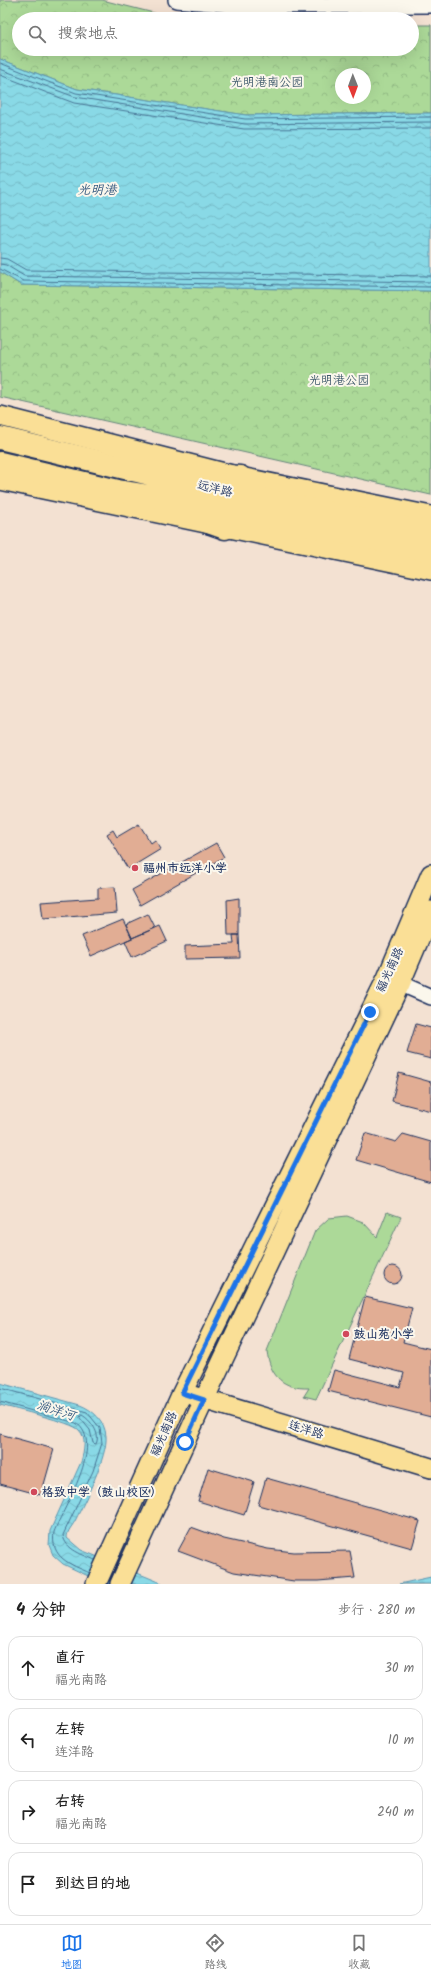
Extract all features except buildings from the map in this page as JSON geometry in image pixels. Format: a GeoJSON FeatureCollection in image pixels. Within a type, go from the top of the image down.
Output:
{"type":"FeatureCollection","features":[{"type":"Feature","properties":{"kind":"highway","name":"远洋路"},"geometry":{"type":"LineString","coordinates":[[0,438],[221,491],[431,533]]}},
{"type":"Feature","properties":{"kind":"highway","name":"远洋路"},"geometry":{"type":"LineString","coordinates":[[0,463],[118,491],[217,507],[431,551]]}},
{"type":"Feature","properties":{"kind":"highway"},"geometry":{"type":"LineString","coordinates":[[122,467],[240,477]]}},
{"type":"Feature","properties":{"kind":"highway"},"geometry":{"type":"LineString","coordinates":[[118,491],[225,528]]}},
{"type":"Feature","properties":{"kind":"main road"},"geometry":{"type":"LineString","coordinates":[[0,416],[240,477],[431,516]]}},
{"type":"Feature","properties":{"kind":"main road"},"geometry":{"type":"LineString","coordinates":[[0,480],[431,570]]}},
{"type":"Feature","properties":{"kind":"main road","name":"福光南路"},"geometry":{"type":"LineString","coordinates":[[124,1576],[393,981],[431,874]]}},
{"type":"Feature","properties":{"kind":"main road","name":"福光南路"},"geometry":{"type":"LineString","coordinates":[[96,1583],[182,1393],[393,981],[431,911]]}},
{"type":"Feature","properties":{"kind":"main road","name":"连洋路"},"geometry":{"type":"LineString","coordinates":[[182,1393],[431,1468]]}},
{"type":"Feature","properties":{"kind":"street"},"geometry":{"type":"LineString","coordinates":[[176,0],[223,5],[293,3],[431,5]]}},
{"type":"Feature","properties":{"kind":"street"},"geometry":{"type":"LineString","coordinates":[[393,981],[431,997]]}},
{"type":"Feature","properties":{"kind":"green space","name":"光明港南公园"},"geometry":{"type":"Polygon","coordinates":[[[0,0],[102,0],[150,12],[12,12],[12,56],[419,56],[419,25],[431,25],[431,113],[246,115],[77,89],[0,59],[0,0]]]}},
{"type":"Feature","properties":{"kind":"green space","name":"光明港公园"},"geometry":{"type":"Polygon","coordinates":[[[0,272],[21,285],[431,291],[431,495],[0,397],[0,272]]]}},
{"type":"Feature","properties":{"kind":"green space"},"geometry":{"type":"Polygon","coordinates":[[[387,1212],[401,1217],[316,1399],[304,1396],[309,1388],[292,1386],[279,1379],[271,1367],[267,1351],[315,1231],[329,1218],[347,1216],[363,1222],[377,1237],[387,1212]]]}},
{"type":"Feature","properties":{"kind":"water","name":"光明港"},"geometry":{"type":"Polygon","coordinates":[[[0,59],[77,89],[246,115],[431,113],[431,291],[21,285],[0,272],[0,59]]]}},
{"type":"Feature","properties":{"kind":"water","name":"淌洋河"},"geometry":{"type":"Polygon","coordinates":[[[0,1383],[80,1405],[98,1417],[105,1431],[106,1444],[100,1466],[75,1521],[69,1530],[67,1538],[81,1550],[164,1584],[105,1584],[63,1564],[53,1555],[49,1545],[50,1531],[81,1462],[84,1449],[82,1433],[66,1423],[0,1405],[0,1383]]]}},
{"type":"Feature","properties":{"kind":"water"},"geometry":{"type":"Polygon","coordinates":[[[431,1577],[431,1584],[399,1584],[431,1577]]]}},
{"type":"Feature","properties":{"kind":"place","name":"福州市远洋小学"},"geometry":{"type":"Point","coordinates":[135,868]}},
{"type":"Feature","properties":{"kind":"place","name":"鼓山苑小学"},"geometry":{"type":"Point","coordinates":[346,1334]}},
{"type":"Feature","properties":{"kind":"place","name":"格致中学（鼓山校区）"},"geometry":{"type":"Point","coordinates":[34,1492]}},
{"type":"Feature","properties":{"kind":"route"},"geometry":{"type":"LineString","coordinates":[[185,1442],[204,1400],[182,1393],[370,1012]]}}]}
